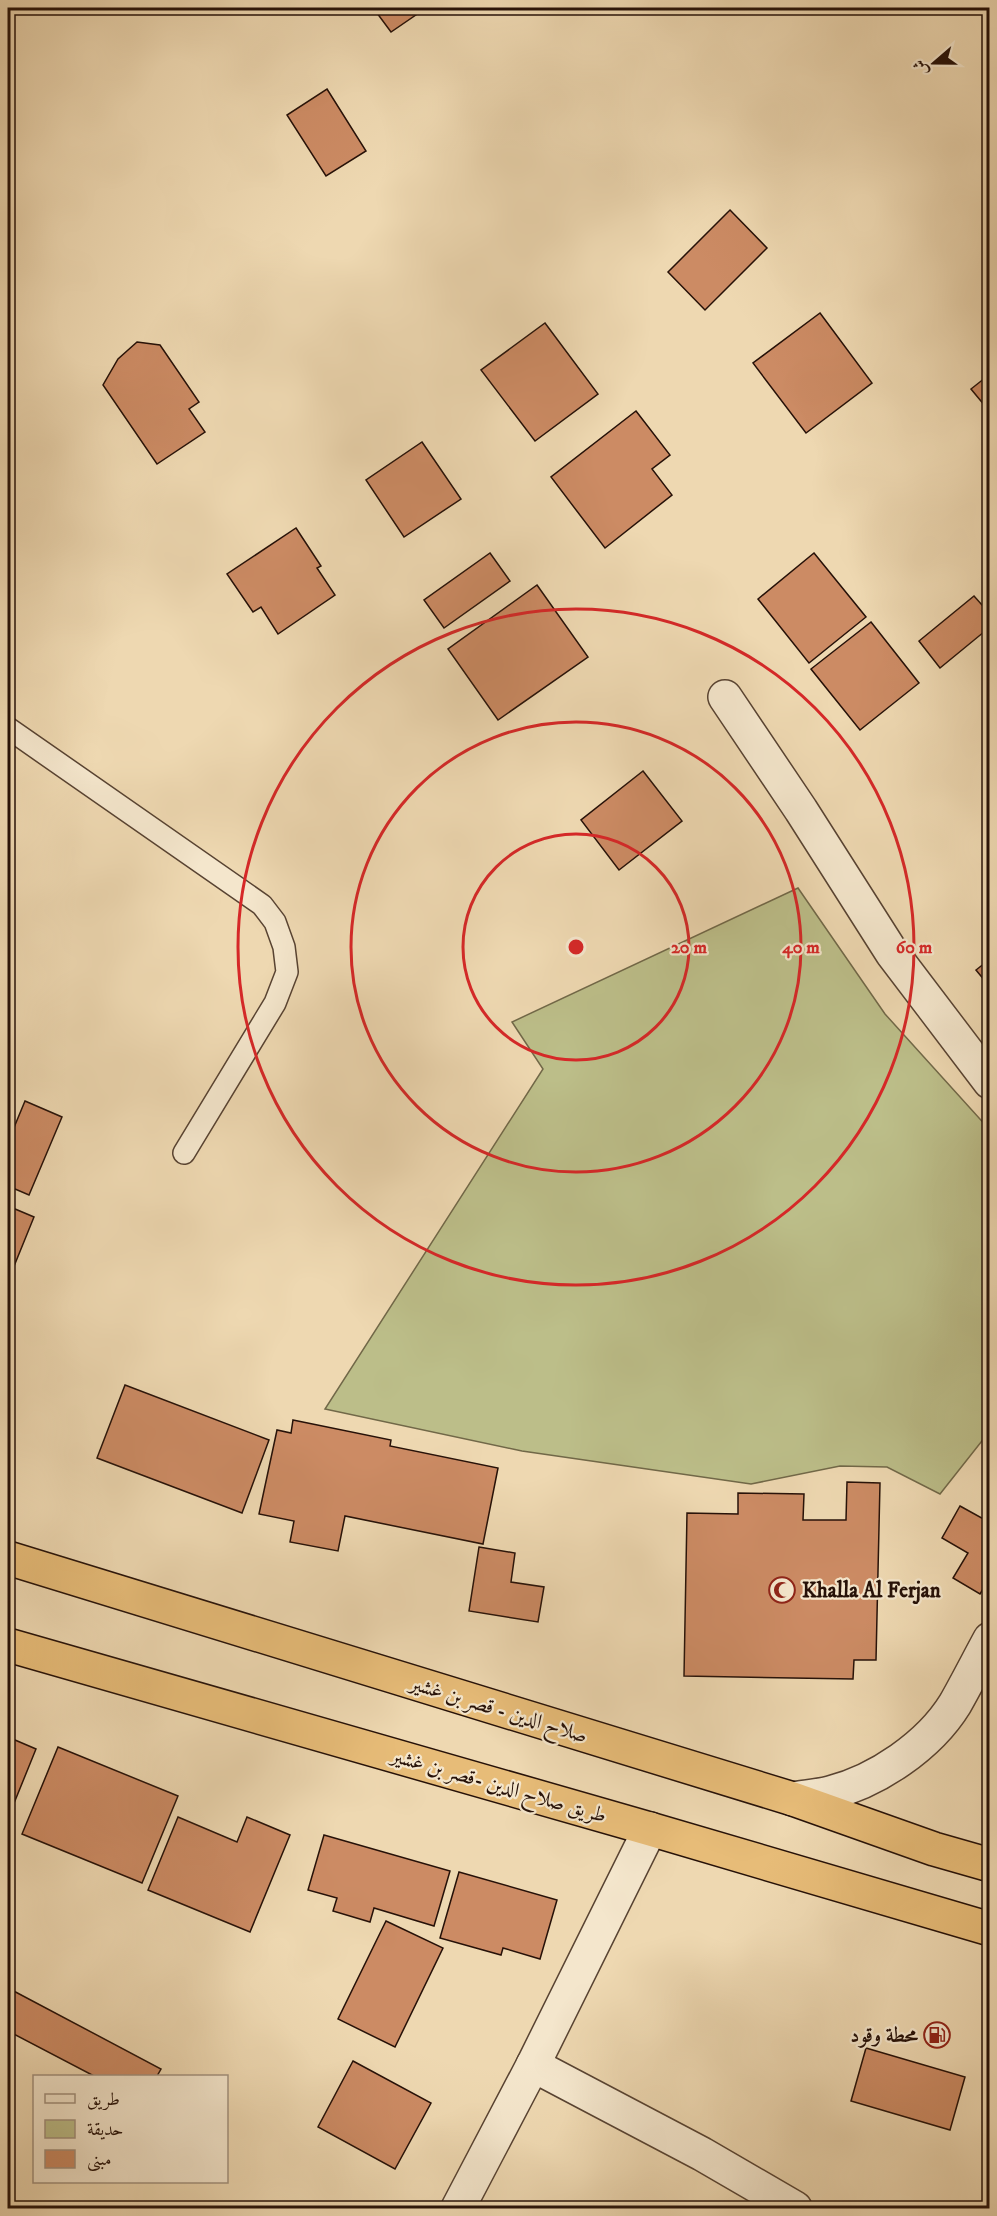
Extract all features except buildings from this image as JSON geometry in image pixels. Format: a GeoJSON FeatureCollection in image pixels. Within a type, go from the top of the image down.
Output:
{"type":"FeatureCollection","features":[{"type":"Feature","properties":{"kind":"highway","name":"صلاح الدين - قصر بن غشير"},"geometry":{"type":"LineString","coordinates":[[8,1558],[794,1799],[934,1849],[990,1865]]}},
{"type":"Feature","properties":{"kind":"highway","name":"طريق صلاح الدين -قصر بن غشير"},"geometry":{"type":"LineString","coordinates":[[8,1645],[990,1929]]}},
{"type":"Feature","properties":{"kind":"street"},"geometry":{"type":"LineString","coordinates":[[725,697],[892,952],[990,1082]]}},
{"type":"Feature","properties":{"kind":"street"},"geometry":{"type":"LineString","coordinates":[[794,1799],[840,1789],[867,1779],[899,1760],[929,1735],[954,1706],[990,1639]]}},
{"type":"Feature","properties":{"kind":"street"},"geometry":{"type":"LineString","coordinates":[[458,2208],[533,2065],[650,1829]]}},
{"type":"Feature","properties":{"kind":"street"},"geometry":{"type":"LineString","coordinates":[[533,2065],[702,2154],[795,2208]]}},
{"type":"Feature","properties":{"kind":"lane"},"geometry":{"type":"LineString","coordinates":[[8,728],[262,905],[275,922],[284,947],[287,972],[279,993],[184,1153]]}},
{"type":"Feature","properties":{"kind":"green space"},"geometry":{"type":"Polygon","coordinates":[[[798,888],[885,1014],[989,1129],[989,1432],[940,1494],[887,1467],[840,1466],[751,1484],[522,1451],[325,1409],[543,1069],[512,1022],[798,888]]]}},
{"type":"Feature","properties":{"kind":"place","name":"Khalla Al Ferjan"},"geometry":{"type":"Point","coordinates":[782,1590]}},
{"type":"Feature","properties":{"kind":"place","name":"محطة وقود"},"geometry":{"type":"Point","coordinates":[937,2035]}}]}
